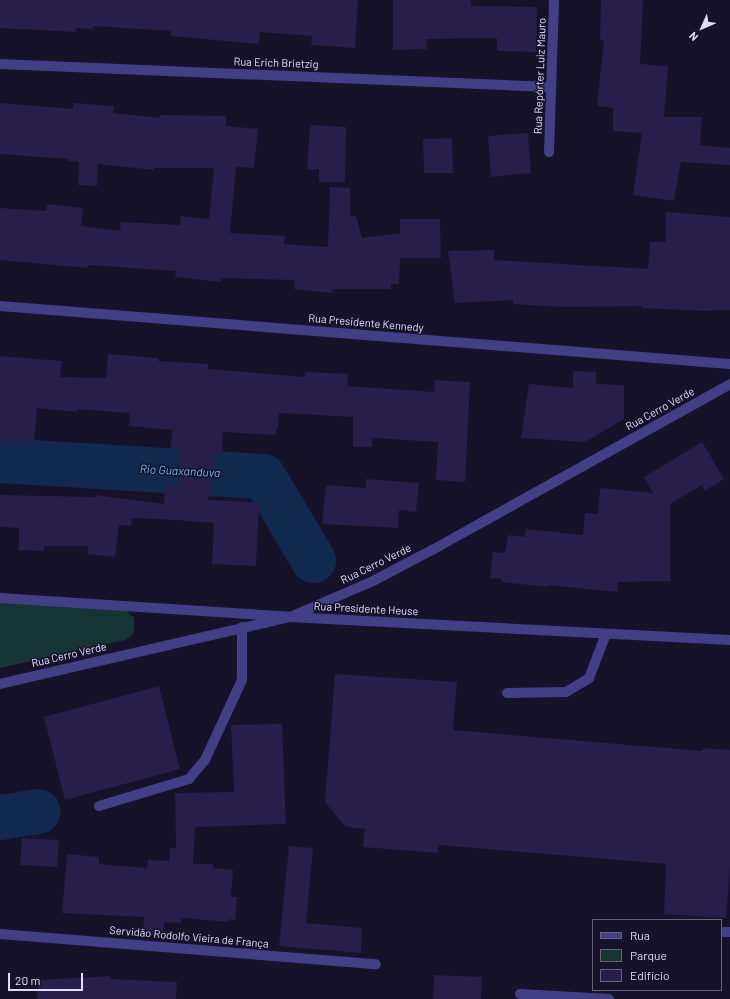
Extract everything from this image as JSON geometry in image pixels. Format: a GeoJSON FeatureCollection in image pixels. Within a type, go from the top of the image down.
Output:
{"type":"FeatureCollection","features":[{"type":"Feature","properties":{"kind":"street","name":"Rua Repórter Luiz Mauro"},"geometry":{"type":"LineString","coordinates":[[549,152],[554,0]]}},
{"type":"Feature","properties":{"kind":"street","name":"Rua Erich Brietzig"},"geometry":{"type":"LineString","coordinates":[[0,64],[551,87]]}},
{"type":"Feature","properties":{"kind":"street","name":"Rua Presidente Kennedy"},"geometry":{"type":"LineString","coordinates":[[0,306],[730,364]]}},
{"type":"Feature","properties":{"kind":"street","name":"Rua Cerro Verde"},"geometry":{"type":"LineString","coordinates":[[0,684],[290,617],[373,581],[434,550],[730,384]]}},
{"type":"Feature","properties":{"kind":"street","name":"Rua Presidente Heuse"},"geometry":{"type":"LineString","coordinates":[[0,598],[290,617],[730,640]]}},
{"type":"Feature","properties":{"kind":"street"},"geometry":{"type":"LineString","coordinates":[[99,806],[189,779],[205,760],[242,680],[242,628]]}},
{"type":"Feature","properties":{"kind":"street"},"geometry":{"type":"LineString","coordinates":[[507,693],[566,692],[589,678],[606,634]]}},
{"type":"Feature","properties":{"kind":"street","name":"Servidão Rodolfo Vieira de França"},"geometry":{"type":"LineString","coordinates":[[0,934],[376,964]]}},
{"type":"Feature","properties":{"kind":"street"},"geometry":{"type":"LineString","coordinates":[[520,994],[609,999]]}},
{"type":"Feature","properties":{"kind":"green space"},"geometry":{"type":"Polygon","coordinates":[[[0,602],[126,610],[134,618],[134,631],[131,636],[125,640],[0,668],[0,602]]]}},
{"type":"Feature","properties":{"kind":"building"},"geometry":{"type":"Polygon","coordinates":[[[0,0],[358,0],[355,48],[311,45],[312,36],[260,32],[259,44],[171,36],[171,31],[93,26],[93,29],[76,28],[75,32],[0,28],[0,0]]]}},
{"type":"Feature","properties":{"kind":"building"},"geometry":{"type":"Polygon","coordinates":[[[393,0],[471,0],[471,6],[537,7],[536,52],[497,51],[497,38],[426,39],[427,49],[393,50],[393,0]]]}},
{"type":"Feature","properties":{"kind":"building"},"geometry":{"type":"Polygon","coordinates":[[[601,0],[643,0],[640,64],[668,66],[664,117],[702,117],[700,145],[730,148],[730,165],[681,162],[674,201],[633,195],[642,133],[613,131],[613,108],[597,106],[604,40],[600,40],[601,0]]]}},
{"type":"Feature","properties":{"kind":"building"},"geometry":{"type":"Polygon","coordinates":[[[0,103],[73,109],[73,103],[114,106],[113,113],[160,118],[160,115],[226,116],[226,126],[258,129],[254,168],[236,167],[230,233],[285,236],[284,244],[328,247],[330,187],[350,188],[350,216],[356,216],[362,238],[400,233],[400,219],[440,219],[441,258],[400,258],[399,284],[391,284],[391,289],[333,289],[332,293],[294,289],[295,280],[221,278],[221,282],[175,277],[176,271],[88,265],[87,268],[0,260],[0,208],[46,211],[47,204],[83,208],[81,226],[120,231],[121,222],[180,225],[181,216],[209,219],[214,168],[154,168],[154,170],[98,164],[97,186],[78,185],[79,162],[68,161],[68,159],[0,154],[0,103]]]}},
{"type":"Feature","properties":{"kind":"building"},"geometry":{"type":"Polygon","coordinates":[[[310,125],[346,127],[345,182],[319,182],[319,169],[307,170],[310,125]]]}},
{"type":"Feature","properties":{"kind":"building"},"geometry":{"type":"Polygon","coordinates":[[[528,133],[531,173],[491,177],[488,136],[528,133]]]}},
{"type":"Feature","properties":{"kind":"building"},"geometry":{"type":"Polygon","coordinates":[[[452,138],[453,173],[424,173],[423,139],[452,138]]]}},
{"type":"Feature","properties":{"kind":"building"},"geometry":{"type":"Polygon","coordinates":[[[666,212],[730,217],[730,310],[705,311],[642,308],[642,306],[563,307],[513,304],[513,300],[455,303],[448,251],[494,250],[494,260],[648,269],[650,242],[666,242],[666,212]]]}},
{"type":"Feature","properties":{"kind":"building"},"geometry":{"type":"Polygon","coordinates":[[[108,354],[158,358],[158,361],[208,364],[208,369],[305,377],[306,372],[348,374],[347,386],[434,392],[435,380],[470,382],[465,482],[436,480],[438,442],[372,438],[372,447],[353,447],[353,417],[279,413],[278,429],[276,429],[275,435],[223,432],[222,454],[215,453],[208,500],[259,503],[256,566],[212,564],[214,523],[176,520],[132,518],[131,526],[119,525],[115,557],[87,554],[88,546],[44,546],[44,551],[19,550],[19,528],[0,527],[0,495],[95,497],[95,495],[164,504],[165,486],[178,486],[180,450],[170,449],[173,430],[129,426],[130,413],[77,409],[77,412],[37,408],[34,441],[0,441],[0,356],[62,361],[60,377],[106,378],[108,354]]]}},
{"type":"Feature","properties":{"kind":"building"},"geometry":{"type":"Polygon","coordinates":[[[573,371],[596,372],[596,384],[624,385],[624,419],[585,442],[521,438],[529,384],[573,388],[573,371]]]}},
{"type":"Feature","properties":{"kind":"building"},"geometry":{"type":"Polygon","coordinates":[[[702,442],[724,479],[704,491],[702,485],[670,504],[670,581],[618,582],[617,592],[502,582],[502,579],[490,578],[493,552],[505,553],[508,535],[525,537],[526,529],[583,535],[585,513],[598,514],[600,488],[653,493],[644,477],[702,442]]]}},
{"type":"Feature","properties":{"kind":"building"},"geometry":{"type":"Polygon","coordinates":[[[366,479],[419,483],[416,512],[399,510],[398,528],[322,524],[326,485],[366,488],[366,479]]]}},
{"type":"Feature","properties":{"kind":"building"},"geometry":{"type":"Polygon","coordinates":[[[335,674],[457,682],[453,730],[702,751],[703,748],[730,750],[730,869],[726,918],[664,914],[666,864],[438,845],[438,853],[363,847],[365,829],[346,827],[325,802],[335,674]]]}},
{"type":"Feature","properties":{"kind":"building"},"geometry":{"type":"Polygon","coordinates":[[[159,686],[180,769],[65,800],[44,717],[159,686]]]}},
{"type":"Feature","properties":{"kind":"building"},"geometry":{"type":"Polygon","coordinates":[[[282,724],[286,824],[195,827],[193,864],[213,864],[213,868],[233,870],[231,897],[237,897],[235,920],[229,919],[229,922],[181,918],[181,923],[164,922],[163,936],[143,934],[144,917],[62,913],[67,854],[99,857],[99,864],[147,868],[148,860],[170,861],[170,848],[176,848],[175,793],[234,792],[231,725],[282,724]]]}},
{"type":"Feature","properties":{"kind":"building"},"geometry":{"type":"Polygon","coordinates":[[[22,838],[59,840],[57,867],[20,865],[22,838]]]}},
{"type":"Feature","properties":{"kind":"building"},"geometry":{"type":"Polygon","coordinates":[[[289,846],[313,848],[306,923],[362,928],[361,953],[279,946],[289,846]]]}},
{"type":"Feature","properties":{"kind":"building"},"geometry":{"type":"Polygon","coordinates":[[[434,975],[482,977],[481,999],[433,999],[434,975]]]}},
{"type":"Feature","properties":{"kind":"building"},"geometry":{"type":"Polygon","coordinates":[[[110,976],[110,979],[177,982],[176,999],[37,999],[38,980],[110,976]]]}},
{"type":"Feature","properties":{"kind":"waterway","name":"Rio Guaxanduva"},"geometry":{"type":"LineString","coordinates":[[0,460],[263,476],[313,560]]}},
{"type":"Feature","properties":{"kind":"waterway","name":"Rio Guaxanduva"},"geometry":{"type":"LineString","coordinates":[[0,817],[38,811]]}}]}
